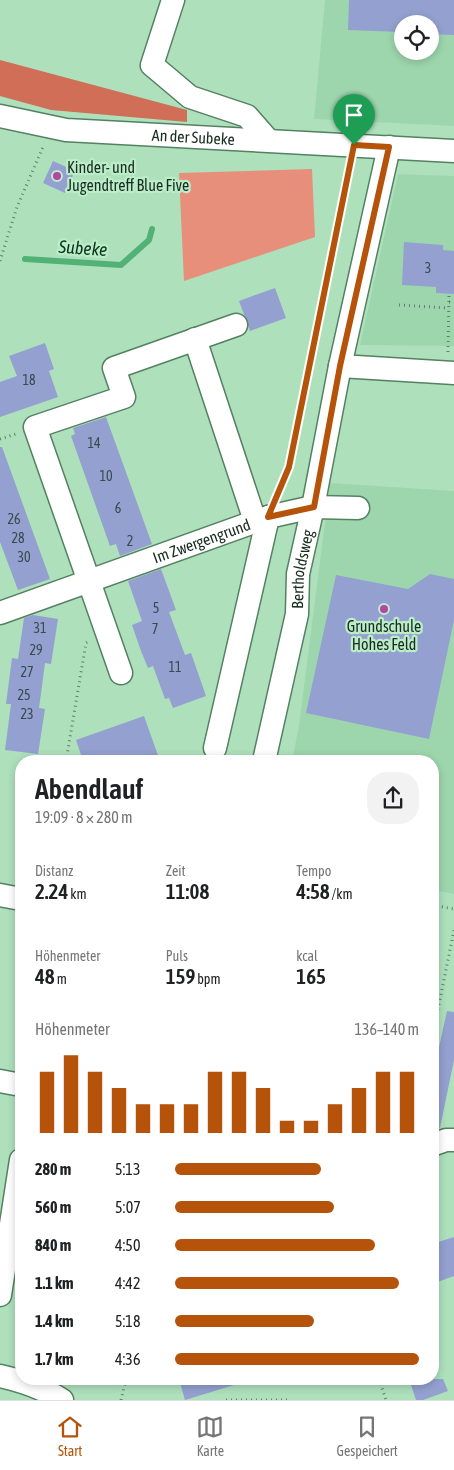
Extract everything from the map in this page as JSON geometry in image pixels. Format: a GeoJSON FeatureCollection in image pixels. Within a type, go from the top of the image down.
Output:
{"type":"FeatureCollection","features":[{"type":"Feature","properties":{"kind":"street"},"geometry":{"type":"LineString","coordinates":[[173,0],[152,65],[190,97],[247,116],[268,140]]}},
{"type":"Feature","properties":{"kind":"street","name":"An der Subeke"},"geometry":{"type":"LineString","coordinates":[[0,116],[66,130],[389,147]]}},
{"type":"Feature","properties":{"kind":"street"},"geometry":{"type":"LineString","coordinates":[[389,147],[454,151]]}},
{"type":"Feature","properties":{"kind":"street","name":"Bertholdsweg"},"geometry":{"type":"LineString","coordinates":[[265,755],[297,614],[298,574],[314,507],[340,366],[389,147]]}},
{"type":"Feature","properties":{"kind":"street"},"geometry":{"type":"LineString","coordinates":[[121,672],[90,579],[35,427],[124,396],[114,368],[236,325]]}},
{"type":"Feature","properties":{"kind":"street"},"geometry":{"type":"LineString","coordinates":[[195,340],[262,519],[215,748]]}},
{"type":"Feature","properties":{"kind":"street"},"geometry":{"type":"LineString","coordinates":[[340,366],[451,373]]}},
{"type":"Feature","properties":{"kind":"street","name":"Im Zwergengrund"},"geometry":{"type":"LineString","coordinates":[[0,613],[90,579],[262,519],[314,507],[358,508]]}},
{"type":"Feature","properties":{"kind":"street"},"geometry":{"type":"LineString","coordinates":[[0,895],[15,898]]}},
{"type":"Feature","properties":{"kind":"street"},"geometry":{"type":"LineString","coordinates":[[0,1081],[15,1084]]}},
{"type":"Feature","properties":{"kind":"street"},"geometry":{"type":"LineString","coordinates":[[439,1142],[454,1140]]}},
{"type":"Feature","properties":{"kind":"street"},"geometry":{"type":"LineString","coordinates":[[0,1295],[2,1267],[15,1194]]}},
{"type":"Feature","properties":{"kind":"street"},"geometry":{"type":"LineString","coordinates":[[0,1376],[15,1379]]}},
{"type":"Feature","properties":{"kind":"street"},"geometry":{"type":"LineString","coordinates":[[31,1385],[62,1400]]}},
{"type":"Feature","properties":{"kind":"path"},"geometry":{"type":"LineString","coordinates":[[262,519],[289,467],[354,145]]}},
{"type":"Feature","properties":{"kind":"path"},"geometry":{"type":"LineString","coordinates":[[0,261],[17,207],[44,147]]}},
{"type":"Feature","properties":{"kind":"path"},"geometry":{"type":"LineString","coordinates":[[449,296],[451,373]]}},
{"type":"Feature","properties":{"kind":"path"},"geometry":{"type":"LineString","coordinates":[[449,302],[454,302]]}},
{"type":"Feature","properties":{"kind":"path"},"geometry":{"type":"LineString","coordinates":[[399,306],[449,308]]}},
{"type":"Feature","properties":{"kind":"path"},"geometry":{"type":"LineString","coordinates":[[67,755],[86,643],[109,634]]}},
{"type":"Feature","properties":{"kind":"path"},"geometry":{"type":"LineString","coordinates":[[439,906],[454,909]]}},
{"type":"Feature","properties":{"kind":"path"},"geometry":{"type":"LineString","coordinates":[[439,1004],[454,930]]}},
{"type":"Feature","properties":{"kind":"path"},"geometry":{"type":"LineString","coordinates":[[121,1400],[125,1385]]}},
{"type":"Feature","properties":{"kind":"path"},"geometry":{"type":"LineString","coordinates":[[381,1385],[386,1400]]}},
{"type":"Feature","properties":{"kind":"path"},"geometry":{"type":"LineString","coordinates":[[226,1400],[289,1400]]}},
{"type":"Feature","properties":{"kind":"shaded area"},"geometry":{"type":"Polygon","coordinates":[[[325,0],[454,0],[454,126],[314,119],[325,0]]]}},
{"type":"Feature","properties":{"kind":"shaded area"},"geometry":{"type":"Polygon","coordinates":[[[0,60],[187,110],[187,122],[51,110],[0,96],[0,60]]]}},
{"type":"Feature","properties":{"kind":"shaded area"},"geometry":{"type":"Polygon","coordinates":[[[312,169],[315,237],[184,281],[179,173],[312,169]]]}},
{"type":"Feature","properties":{"kind":"shaded area"},"geometry":{"type":"Polygon","coordinates":[[[398,174],[454,176],[454,346],[360,345],[398,174]]]}},
{"type":"Feature","properties":{"kind":"shaded area","name":"Grundschule Hohes Feld"},"geometry":{"type":"Polygon","coordinates":[[[330,483],[454,491],[454,894],[439,891],[439,755],[293,755],[299,726],[330,483]]]}},
{"type":"Feature","properties":{"kind":"building"},"geometry":{"type":"Polygon","coordinates":[[[349,0],[454,0],[454,35],[439,34],[439,15],[394,15],[394,32],[348,30],[349,0]]]}},
{"type":"Feature","properties":{"kind":"building"},"geometry":{"type":"Polygon","coordinates":[[[53,161],[75,171],[65,193],[43,183],[53,161]]]}},
{"type":"Feature","properties":{"kind":"building"},"geometry":{"type":"Polygon","coordinates":[[[404,242],[443,245],[443,250],[454,251],[454,294],[436,293],[436,287],[402,285],[404,242]]]}},
{"type":"Feature","properties":{"kind":"building"},"geometry":{"type":"Polygon","coordinates":[[[275,288],[286,318],[250,331],[239,301],[275,288]]]}},
{"type":"Feature","properties":{"kind":"building"},"geometry":{"type":"Polygon","coordinates":[[[45,343],[54,369],[49,371],[58,397],[0,417],[0,382],[17,376],[9,356],[45,343]]]}},
{"type":"Feature","properties":{"kind":"building"},"geometry":{"type":"Polygon","coordinates":[[[106,417],[152,544],[120,556],[116,544],[110,546],[71,436],[75,434],[73,428],[106,417]]]}},
{"type":"Feature","properties":{"kind":"building"},"geometry":{"type":"Polygon","coordinates":[[[0,447],[2,447],[50,579],[18,590],[0,542],[0,447]]]}},
{"type":"Feature","properties":{"kind":"building"},"geometry":{"type":"Polygon","coordinates":[[[161,569],[176,610],[169,612],[185,655],[191,653],[206,696],[173,708],[169,698],[165,699],[153,666],[148,668],[141,651],[132,625],[142,621],[128,581],[161,569]]]}},
{"type":"Feature","properties":{"kind":"building"},"geometry":{"type":"Polygon","coordinates":[[[430,574],[454,579],[454,620],[429,739],[306,713],[336,575],[408,589],[430,574]]]}},
{"type":"Feature","properties":{"kind":"building"},"geometry":{"type":"Polygon","coordinates":[[[33,615],[58,619],[51,664],[45,663],[39,708],[45,709],[38,754],[5,750],[11,704],[6,704],[12,658],[18,659],[24,618],[33,615]]]}},
{"type":"Feature","properties":{"kind":"building"},"geometry":{"type":"Polygon","coordinates":[[[144,716],[158,755],[81,755],[76,740],[144,716]]]}},
{"type":"Feature","properties":{"kind":"building"},"geometry":{"type":"Polygon","coordinates":[[[447,1011],[454,1012],[454,1060],[439,1128],[439,1047],[447,1011]]]}},
{"type":"Feature","properties":{"kind":"building"},"geometry":{"type":"Polygon","coordinates":[[[454,1237],[454,1276],[439,1281],[439,1242],[454,1237]]]}},
{"type":"Feature","properties":{"kind":"building"},"geometry":{"type":"Polygon","coordinates":[[[439,1379],[443,1379],[448,1391],[423,1400],[416,1400],[411,1385],[439,1385],[439,1379]]]}},
{"type":"Feature","properties":{"kind":"building"},"geometry":{"type":"Polygon","coordinates":[[[181,1385],[234,1385],[185,1400],[181,1385]]]}},
{"type":"Feature","properties":{"kind":"waterway","name":"Subeke"},"geometry":{"type":"LineString","coordinates":[[25,259],[121,265],[149,240],[152,229]]}},
{"type":"Feature","properties":{"kind":"place","name":"Kinder- und Jugendtreff Blue Five"},"geometry":{"type":"Point","coordinates":[57,176]}},
{"type":"Feature","properties":{"kind":"place","name":"Grundschule Hohes Feld"},"geometry":{"type":"Point","coordinates":[384,609]}},
{"type":"Feature","properties":{"kind":"route"},"geometry":{"type":"LineString","coordinates":[[354,145],[389,147],[340,366],[314,507],[268,517],[289,467],[354,145]]}}]}
